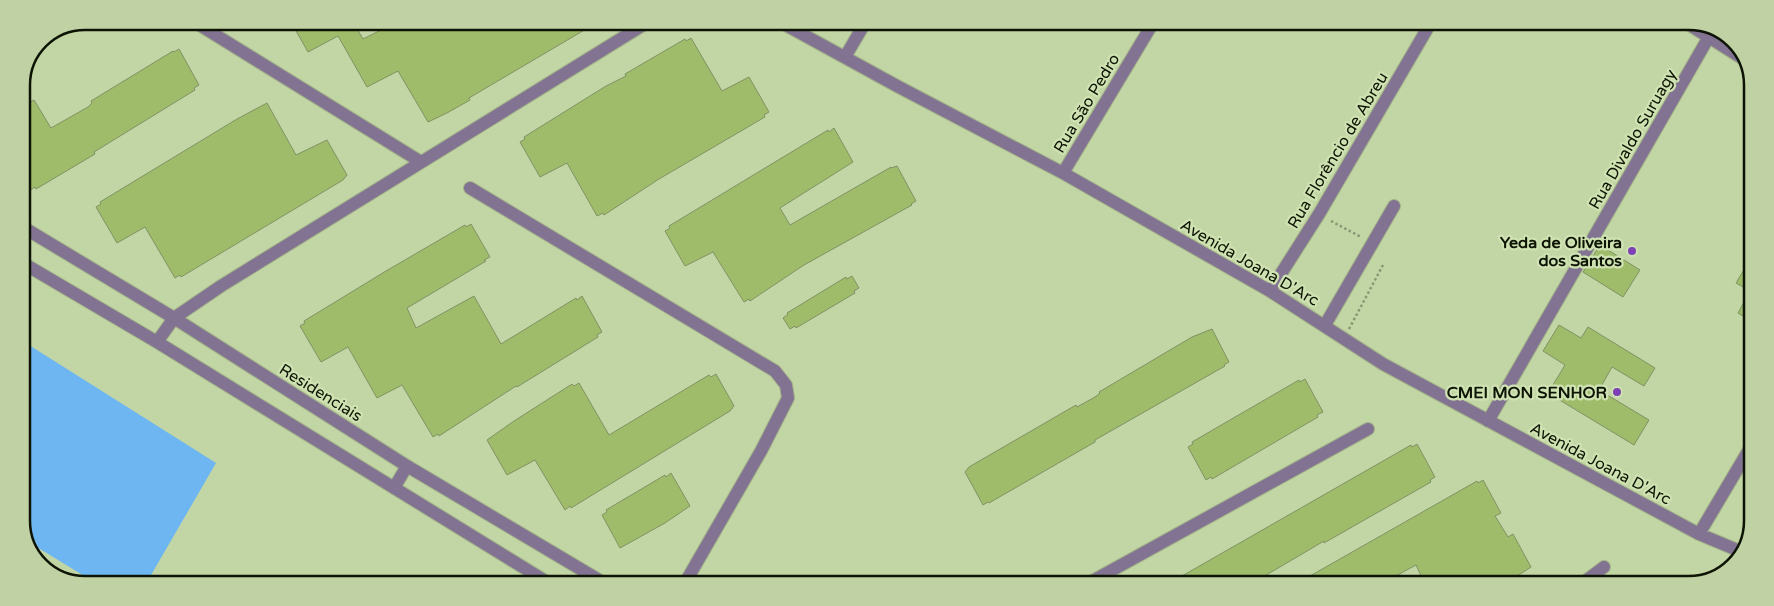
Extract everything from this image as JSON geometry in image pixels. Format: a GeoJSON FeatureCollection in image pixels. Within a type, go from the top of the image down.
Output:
{"type":"FeatureCollection","features":[{"type":"Feature","properties":{"kind":"street"},"geometry":{"type":"LineString","coordinates":[[218,30],[420,162]]}},
{"type":"Feature","properties":{"kind":"street"},"geometry":{"type":"LineString","coordinates":[[157,342],[174,318],[221,286],[635,30]]}},
{"type":"Feature","properties":{"kind":"street","name":"Avenida Joana D'Arc"},"geometry":{"type":"LineString","coordinates":[[795,30],[1064,173],[1270,291],[1383,364],[1431,388],[1488,422],[1700,534],[1736,549]]}},
{"type":"Feature","properties":{"kind":"street"},"geometry":{"type":"LineString","coordinates":[[845,57],[861,30]]}},
{"type":"Feature","properties":{"kind":"street","name":"Rua São Pedro"},"geometry":{"type":"LineString","coordinates":[[1064,173],[1149,30]]}},
{"type":"Feature","properties":{"kind":"street","name":"Rua Florêncio de Abreu"},"geometry":{"type":"LineString","coordinates":[[1270,291],[1319,214],[1426,30]]}},
{"type":"Feature","properties":{"kind":"street","name":"Rua Divaldo Suruagy"},"geometry":{"type":"LineString","coordinates":[[1488,422],[1711,35]]}},
{"type":"Feature","properties":{"kind":"street"},"geometry":{"type":"LineString","coordinates":[[470,188],[775,371],[786,385],[788,398],[689,576]]}},
{"type":"Feature","properties":{"kind":"street"},"geometry":{"type":"LineString","coordinates":[[1325,325],[1394,206]]}},
{"type":"Feature","properties":{"kind":"street","name":"Residenciais"},"geometry":{"type":"LineString","coordinates":[[30,231],[174,318],[408,466],[594,576]]}},
{"type":"Feature","properties":{"kind":"street"},"geometry":{"type":"LineString","coordinates":[[30,267],[157,342],[537,576]]}},
{"type":"Feature","properties":{"kind":"street"},"geometry":{"type":"LineString","coordinates":[[1102,576],[1368,429]]}},
{"type":"Feature","properties":{"kind":"street"},"geometry":{"type":"LineString","coordinates":[[1700,534],[1744,458]]}},
{"type":"Feature","properties":{"kind":"street"},"geometry":{"type":"LineString","coordinates":[[394,488],[408,466]]}},
{"type":"Feature","properties":{"kind":"street"},"geometry":{"type":"LineString","coordinates":[[1591,576],[1604,566]]}},
{"type":"Feature","properties":{"kind":"path"},"geometry":{"type":"LineString","coordinates":[[1319,214],[1371,243]]}},
{"type":"Feature","properties":{"kind":"path"},"geometry":{"type":"LineString","coordinates":[[1344,339],[1383,265]]}},
{"type":"Feature","properties":{"kind":"water"},"geometry":{"type":"Polygon","coordinates":[[[30,346],[216,463],[150,576],[84,576],[36,546],[31,532],[30,346]]]}},
{"type":"Feature","properties":{"kind":"building"},"geometry":{"type":"Polygon","coordinates":[[[296,30],[358,30],[363,39],[381,30],[584,30],[469,98],[470,100],[428,122],[398,71],[367,87],[338,36],[308,52],[296,30]]]}},
{"type":"Feature","properties":{"kind":"building"},"geometry":{"type":"Polygon","coordinates":[[[691,38],[722,91],[749,77],[769,112],[764,115],[765,117],[659,179],[604,215],[603,213],[597,216],[567,163],[540,177],[520,142],[525,139],[524,137],[606,86],[626,76],[625,74],[685,39],[686,41],[691,38]]]}},
{"type":"Feature","properties":{"kind":"building"},"geometry":{"type":"Polygon","coordinates":[[[179,49],[199,85],[194,88],[195,90],[94,152],[95,154],[36,189],[35,187],[30,190],[30,102],[34,100],[51,128],[88,107],[92,103],[91,101],[179,49]]]}},
{"type":"Feature","properties":{"kind":"building"},"geometry":{"type":"Polygon","coordinates":[[[267,103],[296,155],[327,140],[347,175],[343,180],[181,277],[180,275],[175,278],[145,227],[117,243],[96,207],[101,204],[100,202],[237,119],[267,103]]]}},
{"type":"Feature","properties":{"kind":"building"},"geometry":{"type":"Polygon","coordinates":[[[834,128],[853,162],[780,208],[790,225],[891,167],[897,166],[916,201],[804,265],[750,301],[749,299],[744,302],[713,252],[685,266],[665,231],[670,228],[669,226],[834,128]]]}},
{"type":"Feature","properties":{"kind":"building"},"geometry":{"type":"Polygon","coordinates":[[[471,224],[490,257],[407,308],[416,328],[474,296],[501,344],[582,296],[602,332],[597,335],[598,337],[516,386],[439,436],[438,434],[433,437],[402,385],[377,398],[348,347],[321,362],[300,326],[305,323],[304,321],[386,271],[465,225],[466,227],[471,224]]]}},
{"type":"Feature","properties":{"kind":"building"},"geometry":{"type":"Polygon","coordinates":[[[1600,245],[1640,270],[1623,297],[1583,272],[1600,245]]]}},
{"type":"Feature","properties":{"kind":"building"},"geometry":{"type":"Polygon","coordinates":[[[1744,270],[1744,288],[1736,283],[1744,270]]]}},
{"type":"Feature","properties":{"kind":"building"},"geometry":{"type":"Polygon","coordinates":[[[852,276],[859,288],[854,291],[855,293],[796,328],[795,326],[790,329],[783,318],[787,313],[846,277],[847,279],[852,276]]]}},
{"type":"Feature","properties":{"kind":"building"},"geometry":{"type":"Polygon","coordinates":[[[1744,302],[1744,317],[1738,313],[1744,302]]]}},
{"type":"Feature","properties":{"kind":"building"},"geometry":{"type":"Polygon","coordinates":[[[1559,325],[1581,338],[1588,327],[1655,368],[1644,386],[1612,367],[1599,390],[1649,420],[1634,445],[1548,393],[1565,365],[1543,351],[1559,325]]]}},
{"type":"Feature","properties":{"kind":"building"},"geometry":{"type":"Polygon","coordinates":[[[1212,329],[1229,362],[1225,366],[983,505],[965,472],[969,467],[1076,405],[1077,407],[1095,397],[1099,392],[1192,337],[1212,329]]]}},
{"type":"Feature","properties":{"kind":"building"},"geometry":{"type":"Polygon","coordinates":[[[716,374],[734,406],[730,411],[565,510],[535,460],[507,475],[487,440],[572,384],[574,386],[579,383],[609,435],[709,375],[711,377],[716,374]]]}},
{"type":"Feature","properties":{"kind":"building"},"geometry":{"type":"Polygon","coordinates":[[[1305,379],[1323,412],[1317,415],[1318,417],[1212,479],[1211,477],[1206,480],[1188,447],[1193,444],[1192,442],[1299,380],[1300,382],[1305,379]]]}},
{"type":"Feature","properties":{"kind":"building"},"geometry":{"type":"Polygon","coordinates":[[[1417,444],[1435,477],[1430,480],[1431,482],[1324,543],[1324,541],[1265,576],[1182,576],[1411,445],[1412,447],[1417,444]]]}},
{"type":"Feature","properties":{"kind":"building"},"geometry":{"type":"Polygon","coordinates":[[[671,473],[690,506],[665,523],[620,548],[602,515],[607,512],[606,510],[671,473]]]}},
{"type":"Feature","properties":{"kind":"building"},"geometry":{"type":"Polygon","coordinates":[[[1483,480],[1501,513],[1495,516],[1508,537],[1513,534],[1531,567],[1517,576],[1421,576],[1416,565],[1396,576],[1310,576],[1477,481],[1478,483],[1483,480]]]}},
{"type":"Feature","properties":{"kind":"place","name":"Yeda de Oliveira dos Santos"},"geometry":{"type":"Point","coordinates":[1632,251]}},
{"type":"Feature","properties":{"kind":"place","name":"CMEI MON SENHOR"},"geometry":{"type":"Point","coordinates":[1617,392]}}]}
